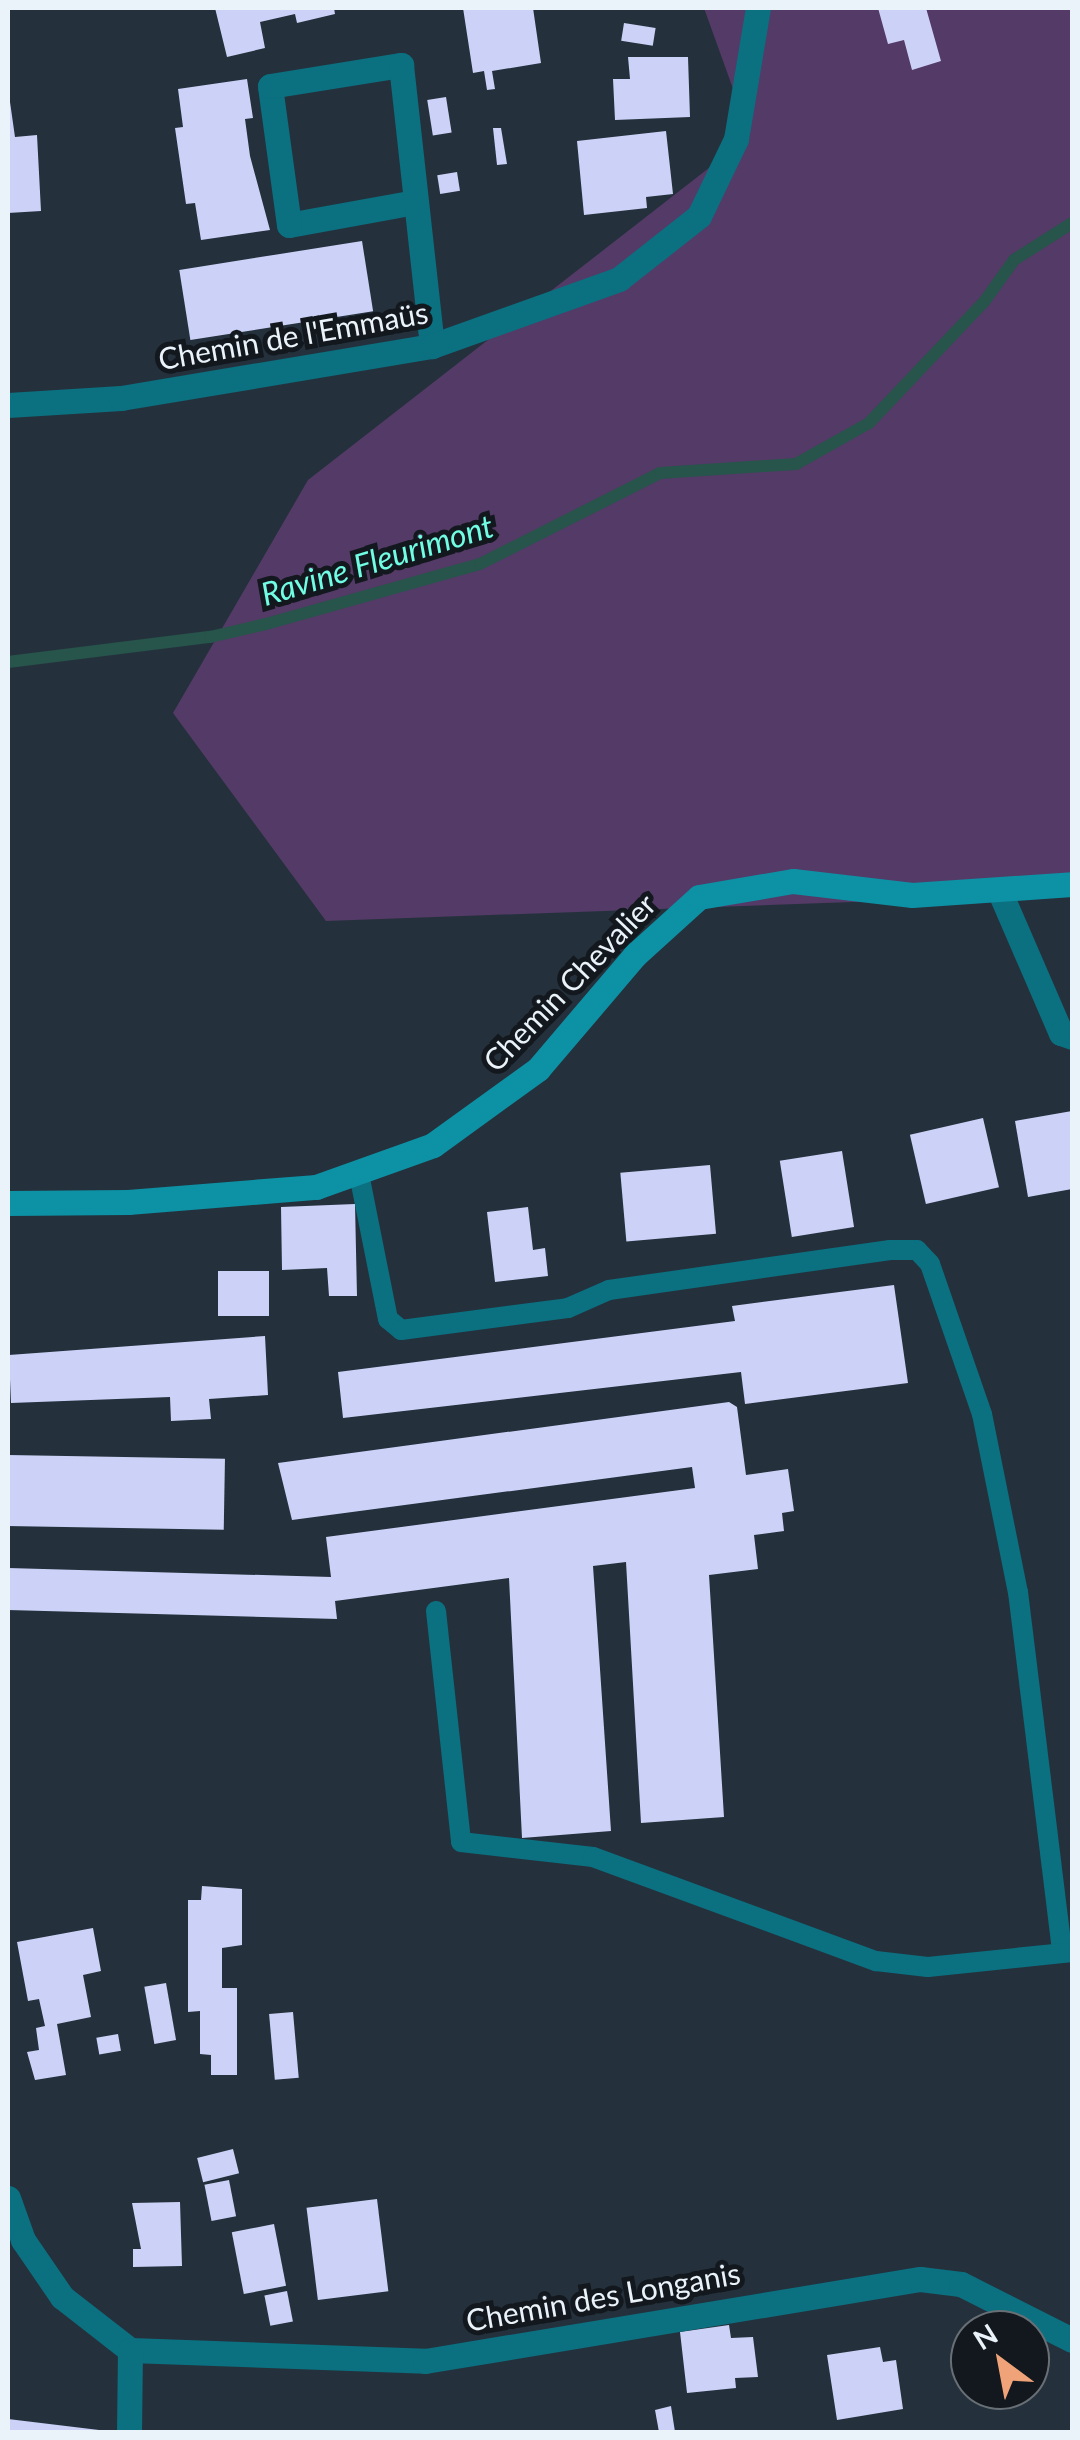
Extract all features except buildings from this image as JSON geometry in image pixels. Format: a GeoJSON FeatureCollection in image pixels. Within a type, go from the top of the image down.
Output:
{"type":"FeatureCollection","features":[{"type":"Feature","properties":{"kind":"street","name":"Chemin de l'Emmaüs"},"geometry":{"type":"LineString","coordinates":[[8,405],[121,398],[432,346],[619,279],[699,216],[736,139],[758,8]]}},
{"type":"Feature","properties":{"kind":"street"},"geometry":{"type":"LineString","coordinates":[[415,202],[289,225],[270,86],[401,64],[432,346]]}},
{"type":"Feature","properties":{"kind":"street","name":"Chemin Chevalier"},"geometry":{"type":"LineString","coordinates":[[8,1204],[128,1202],[316,1187],[433,1145],[485,1114],[538,1069],[634,954],[699,896],[793,880],[912,894],[1072,884]]}},
{"type":"Feature","properties":{"kind":"street"},"geometry":{"type":"LineString","coordinates":[[999,890],[1061,1033],[1072,1038]]}},
{"type":"Feature","properties":{"kind":"street"},"geometry":{"type":"LineString","coordinates":[[8,2198],[23,2240],[62,2297],[130,2350],[129,2432]]}},
{"type":"Feature","properties":{"kind":"street","name":"Chemin des Longanis"},"geometry":{"type":"LineString","coordinates":[[130,2350],[425,2361],[920,2279],[962,2284],[1072,2340]]}},
{"type":"Feature","properties":{"kind":"lane"},"geometry":{"type":"LineString","coordinates":[[360,1174],[388,1318],[402,1330],[568,1308],[609,1290],[890,1250],[916,1250],[930,1264],[982,1414],[1018,1592],[1067,1952],[928,1967],[876,1961],[593,1858],[462,1842],[436,1611]]}},
{"type":"Feature","properties":{"kind":"shaded area"},"geometry":{"type":"Polygon","coordinates":[[[704,8],[1072,8],[1072,894],[326,921],[173,713],[308,480],[750,136],[704,8]]]}},
{"type":"Feature","properties":{"kind":"waterway","name":"Ravine Fleurimont"},"geometry":{"type":"LineString","coordinates":[[8,662],[210,637],[266,624],[480,564],[660,473],[796,464],[869,423],[984,302],[1014,260],[1072,223]]}}]}
